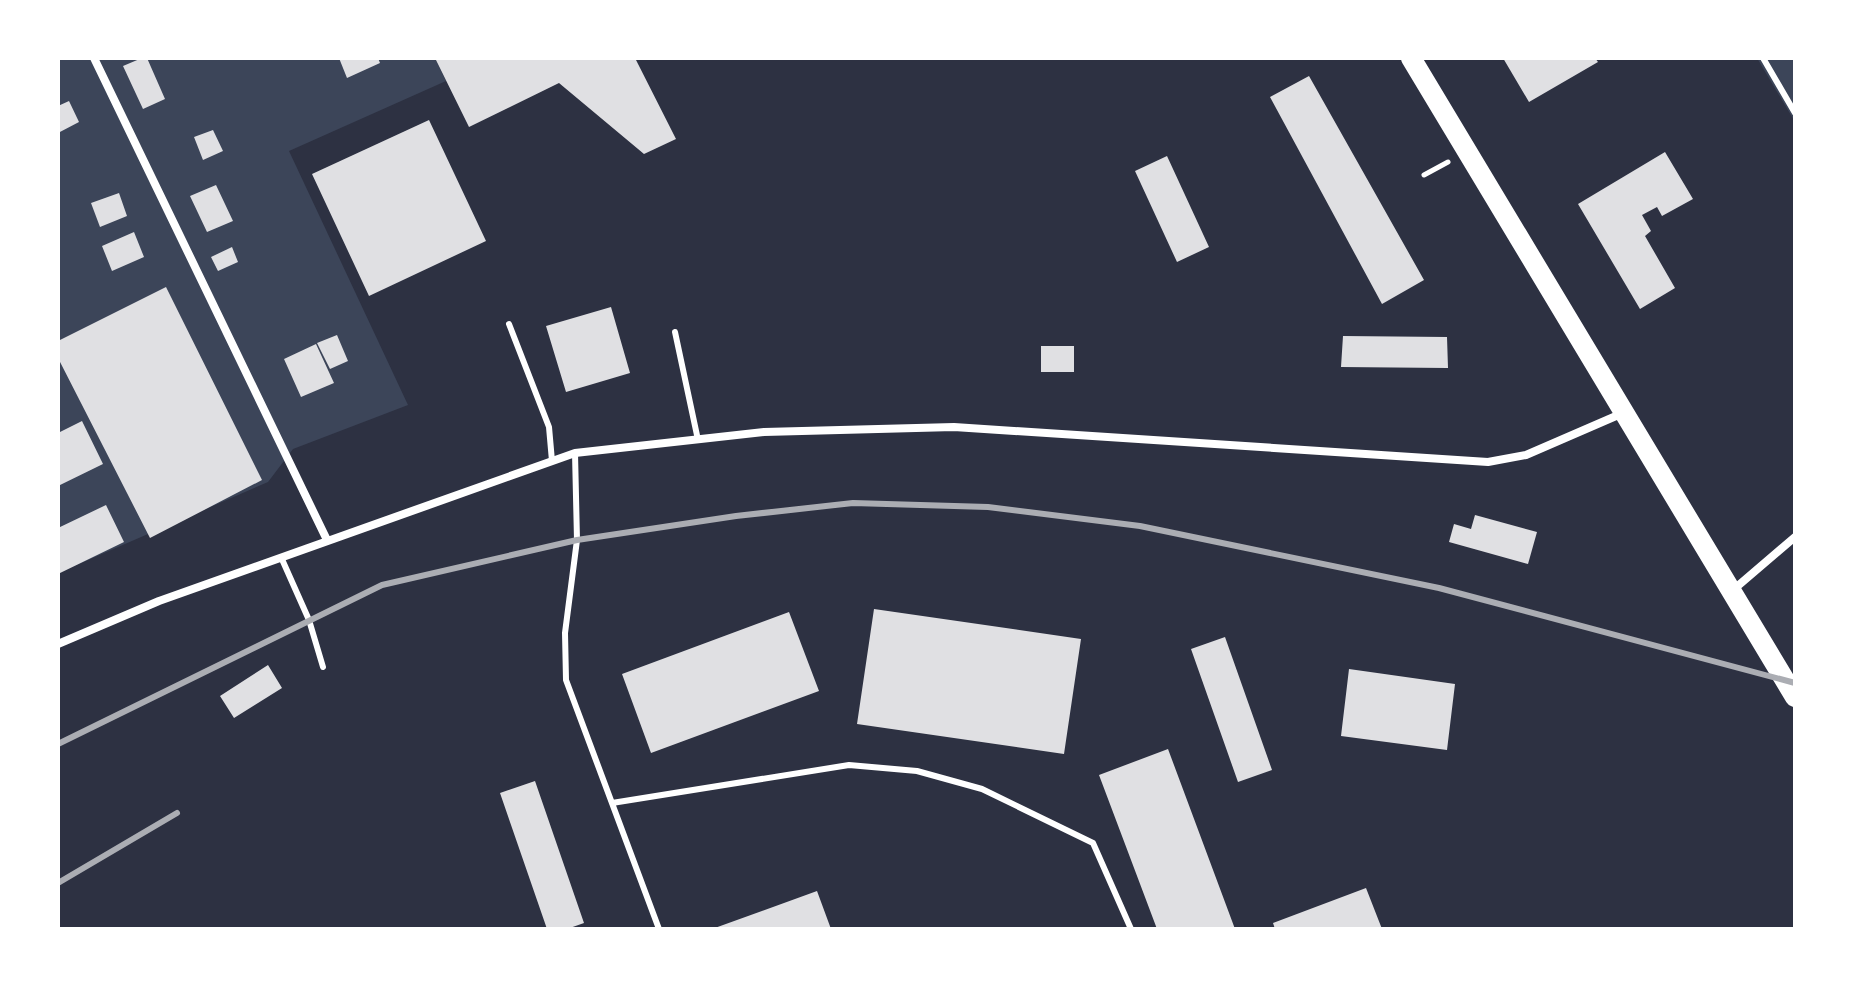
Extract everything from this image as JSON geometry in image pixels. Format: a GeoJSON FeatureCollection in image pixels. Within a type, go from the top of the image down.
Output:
{"type":"FeatureCollection","features":[{"type":"Feature","properties":{"kind":"main road"},"geometry":{"type":"LineString","coordinates":[[1411,58],[1795,697]]}},
{"type":"Feature","properties":{"kind":"street"},"geometry":{"type":"LineString","coordinates":[[94,58],[327,540]]}},
{"type":"Feature","properties":{"kind":"street"},"geometry":{"type":"LineString","coordinates":[[58,644],[159,601],[575,453],[764,432],[954,427],[1488,462],[1526,455],[1624,412]]}},
{"type":"Feature","properties":{"kind":"street"},"geometry":{"type":"LineString","coordinates":[[1732,590],[1795,537]]}},
{"type":"Feature","properties":{"kind":"lane"},"geometry":{"type":"LineString","coordinates":[[1763,58],[1795,113]]}},
{"type":"Feature","properties":{"kind":"lane"},"geometry":{"type":"LineString","coordinates":[[509,324],[549,427],[552,461]]}},
{"type":"Feature","properties":{"kind":"lane"},"geometry":{"type":"LineString","coordinates":[[675,332],[698,440]]}},
{"type":"Feature","properties":{"kind":"lane"},"geometry":{"type":"LineString","coordinates":[[575,453],[577,540],[565,633],[566,680],[659,929]]}},
{"type":"Feature","properties":{"kind":"lane"},"geometry":{"type":"LineString","coordinates":[[281,557],[309,620],[323,667]]}},
{"type":"Feature","properties":{"kind":"lane"},"geometry":{"type":"LineString","coordinates":[[612,803],[849,765],[917,771],[982,789],[1093,843],[1131,929]]}},
{"type":"Feature","properties":{"kind":"shaded area"},"geometry":{"type":"Polygon","coordinates":[[[58,58],[435,58],[446,81],[289,151],[408,405],[293,449],[268,482],[58,573],[58,58]]]}},
{"type":"Feature","properties":{"kind":"shaded area"},"geometry":{"type":"Polygon","coordinates":[[[1757,58],[1795,58],[1795,122],[1757,58]]]}},
{"type":"Feature","properties":{"kind":"building"},"geometry":{"type":"Polygon","coordinates":[[[147,58],[165,99],[143,109],[123,66],[147,58]]]}},
{"type":"Feature","properties":{"kind":"building"},"geometry":{"type":"Polygon","coordinates":[[[339,58],[378,58],[380,63],[347,78],[339,58]]]}},
{"type":"Feature","properties":{"kind":"building"},"geometry":{"type":"Polygon","coordinates":[[[435,58],[635,58],[676,139],[644,154],[559,83],[469,127],[435,58]]]}},
{"type":"Feature","properties":{"kind":"building"},"geometry":{"type":"Polygon","coordinates":[[[1503,58],[1595,58],[1598,62],[1529,102],[1503,58]]]}},
{"type":"Feature","properties":{"kind":"building"},"geometry":{"type":"Polygon","coordinates":[[[1309,76],[1424,280],[1382,304],[1270,97],[1309,76]]]}},
{"type":"Feature","properties":{"kind":"building"},"geometry":{"type":"Polygon","coordinates":[[[69,101],[79,122],[58,133],[58,106],[69,101]]]}},
{"type":"Feature","properties":{"kind":"building"},"geometry":{"type":"Polygon","coordinates":[[[429,120],[486,241],[369,296],[312,174],[429,120]]]}},
{"type":"Feature","properties":{"kind":"building"},"geometry":{"type":"Polygon","coordinates":[[[213,130],[223,151],[203,160],[194,137],[213,130]]]}},
{"type":"Feature","properties":{"kind":"building"},"geometry":{"type":"Polygon","coordinates":[[[1665,152],[1693,199],[1662,216],[1657,207],[1642,215],[1651,231],[1645,236],[1675,288],[1640,309],[1578,204],[1665,152]]]}},
{"type":"Feature","properties":{"kind":"building"},"geometry":{"type":"Polygon","coordinates":[[[1167,156],[1209,247],[1177,262],[1135,171],[1167,156]]]}},
{"type":"Feature","properties":{"kind":"building"},"geometry":{"type":"Polygon","coordinates":[[[216,185],[233,221],[207,232],[190,196],[216,185]]]}},
{"type":"Feature","properties":{"kind":"building"},"geometry":{"type":"Polygon","coordinates":[[[119,193],[127,216],[100,227],[91,203],[119,193]]]}},
{"type":"Feature","properties":{"kind":"building"},"geometry":{"type":"Polygon","coordinates":[[[134,232],[144,257],[112,271],[102,246],[134,232]]]}},
{"type":"Feature","properties":{"kind":"building"},"geometry":{"type":"Polygon","coordinates":[[[232,247],[238,262],[218,271],[211,257],[232,247]]]}},
{"type":"Feature","properties":{"kind":"building"},"geometry":{"type":"Polygon","coordinates":[[[166,287],[262,480],[150,538],[58,358],[58,341],[166,287]]]}},
{"type":"Feature","properties":{"kind":"building"},"geometry":{"type":"Polygon","coordinates":[[[611,307],[630,373],[566,392],[546,326],[611,307]]]}},
{"type":"Feature","properties":{"kind":"building"},"geometry":{"type":"Polygon","coordinates":[[[337,335],[348,361],[330,369],[317,343],[337,335]]]}},
{"type":"Feature","properties":{"kind":"building"},"geometry":{"type":"Polygon","coordinates":[[[1343,336],[1447,337],[1448,368],[1341,367],[1343,336]]]}},
{"type":"Feature","properties":{"kind":"building"},"geometry":{"type":"Polygon","coordinates":[[[316,344],[334,383],[301,397],[284,359],[316,344]]]}},
{"type":"Feature","properties":{"kind":"building"},"geometry":{"type":"Polygon","coordinates":[[[1041,346],[1074,346],[1074,372],[1041,372],[1041,346]]]}},
{"type":"Feature","properties":{"kind":"building"},"geometry":{"type":"Polygon","coordinates":[[[82,421],[103,464],[58,486],[58,433],[82,421]]]}},
{"type":"Feature","properties":{"kind":"building"},"geometry":{"type":"Polygon","coordinates":[[[106,505],[124,542],[58,574],[58,528],[106,505]]]}},
{"type":"Feature","properties":{"kind":"building"},"geometry":{"type":"Polygon","coordinates":[[[1475,515],[1537,532],[1528,564],[1449,542],[1454,524],[1471,529],[1475,515]]]}},
{"type":"Feature","properties":{"kind":"building"},"geometry":{"type":"Polygon","coordinates":[[[874,609],[1081,639],[1064,754],[857,724],[874,609]]]}},
{"type":"Feature","properties":{"kind":"building"},"geometry":{"type":"Polygon","coordinates":[[[789,612],[819,691],[651,753],[622,674],[789,612]]]}},
{"type":"Feature","properties":{"kind":"building"},"geometry":{"type":"Polygon","coordinates":[[[1225,637],[1272,770],[1238,782],[1191,649],[1225,637]]]}},
{"type":"Feature","properties":{"kind":"building"},"geometry":{"type":"Polygon","coordinates":[[[268,665],[282,688],[234,718],[220,696],[268,665]]]}},
{"type":"Feature","properties":{"kind":"building"},"geometry":{"type":"Polygon","coordinates":[[[1349,669],[1455,684],[1447,750],[1341,736],[1349,669]]]}},
{"type":"Feature","properties":{"kind":"building"},"geometry":{"type":"Polygon","coordinates":[[[1168,749],[1235,929],[1157,929],[1099,775],[1168,749]]]}},
{"type":"Feature","properties":{"kind":"building"},"geometry":{"type":"Polygon","coordinates":[[[535,781],[584,923],[567,929],[547,929],[500,793],[535,781]]]}},
{"type":"Feature","properties":{"kind":"building"},"geometry":{"type":"Polygon","coordinates":[[[1366,888],[1382,929],[1275,929],[1273,923],[1366,888]]]}},
{"type":"Feature","properties":{"kind":"building"},"geometry":{"type":"Polygon","coordinates":[[[817,891],[831,929],[712,929],[817,891]]]}},
{"type":"Feature","properties":{"kind":"railway"},"geometry":{"type":"LineString","coordinates":[[58,744],[382,585],[577,540],[736,516],[853,503],[988,507],[1140,526],[1439,588],[1795,683]]}},
{"type":"Feature","properties":{"kind":"railway"},"geometry":{"type":"LineString","coordinates":[[58,883],[177,813]]}}]}
